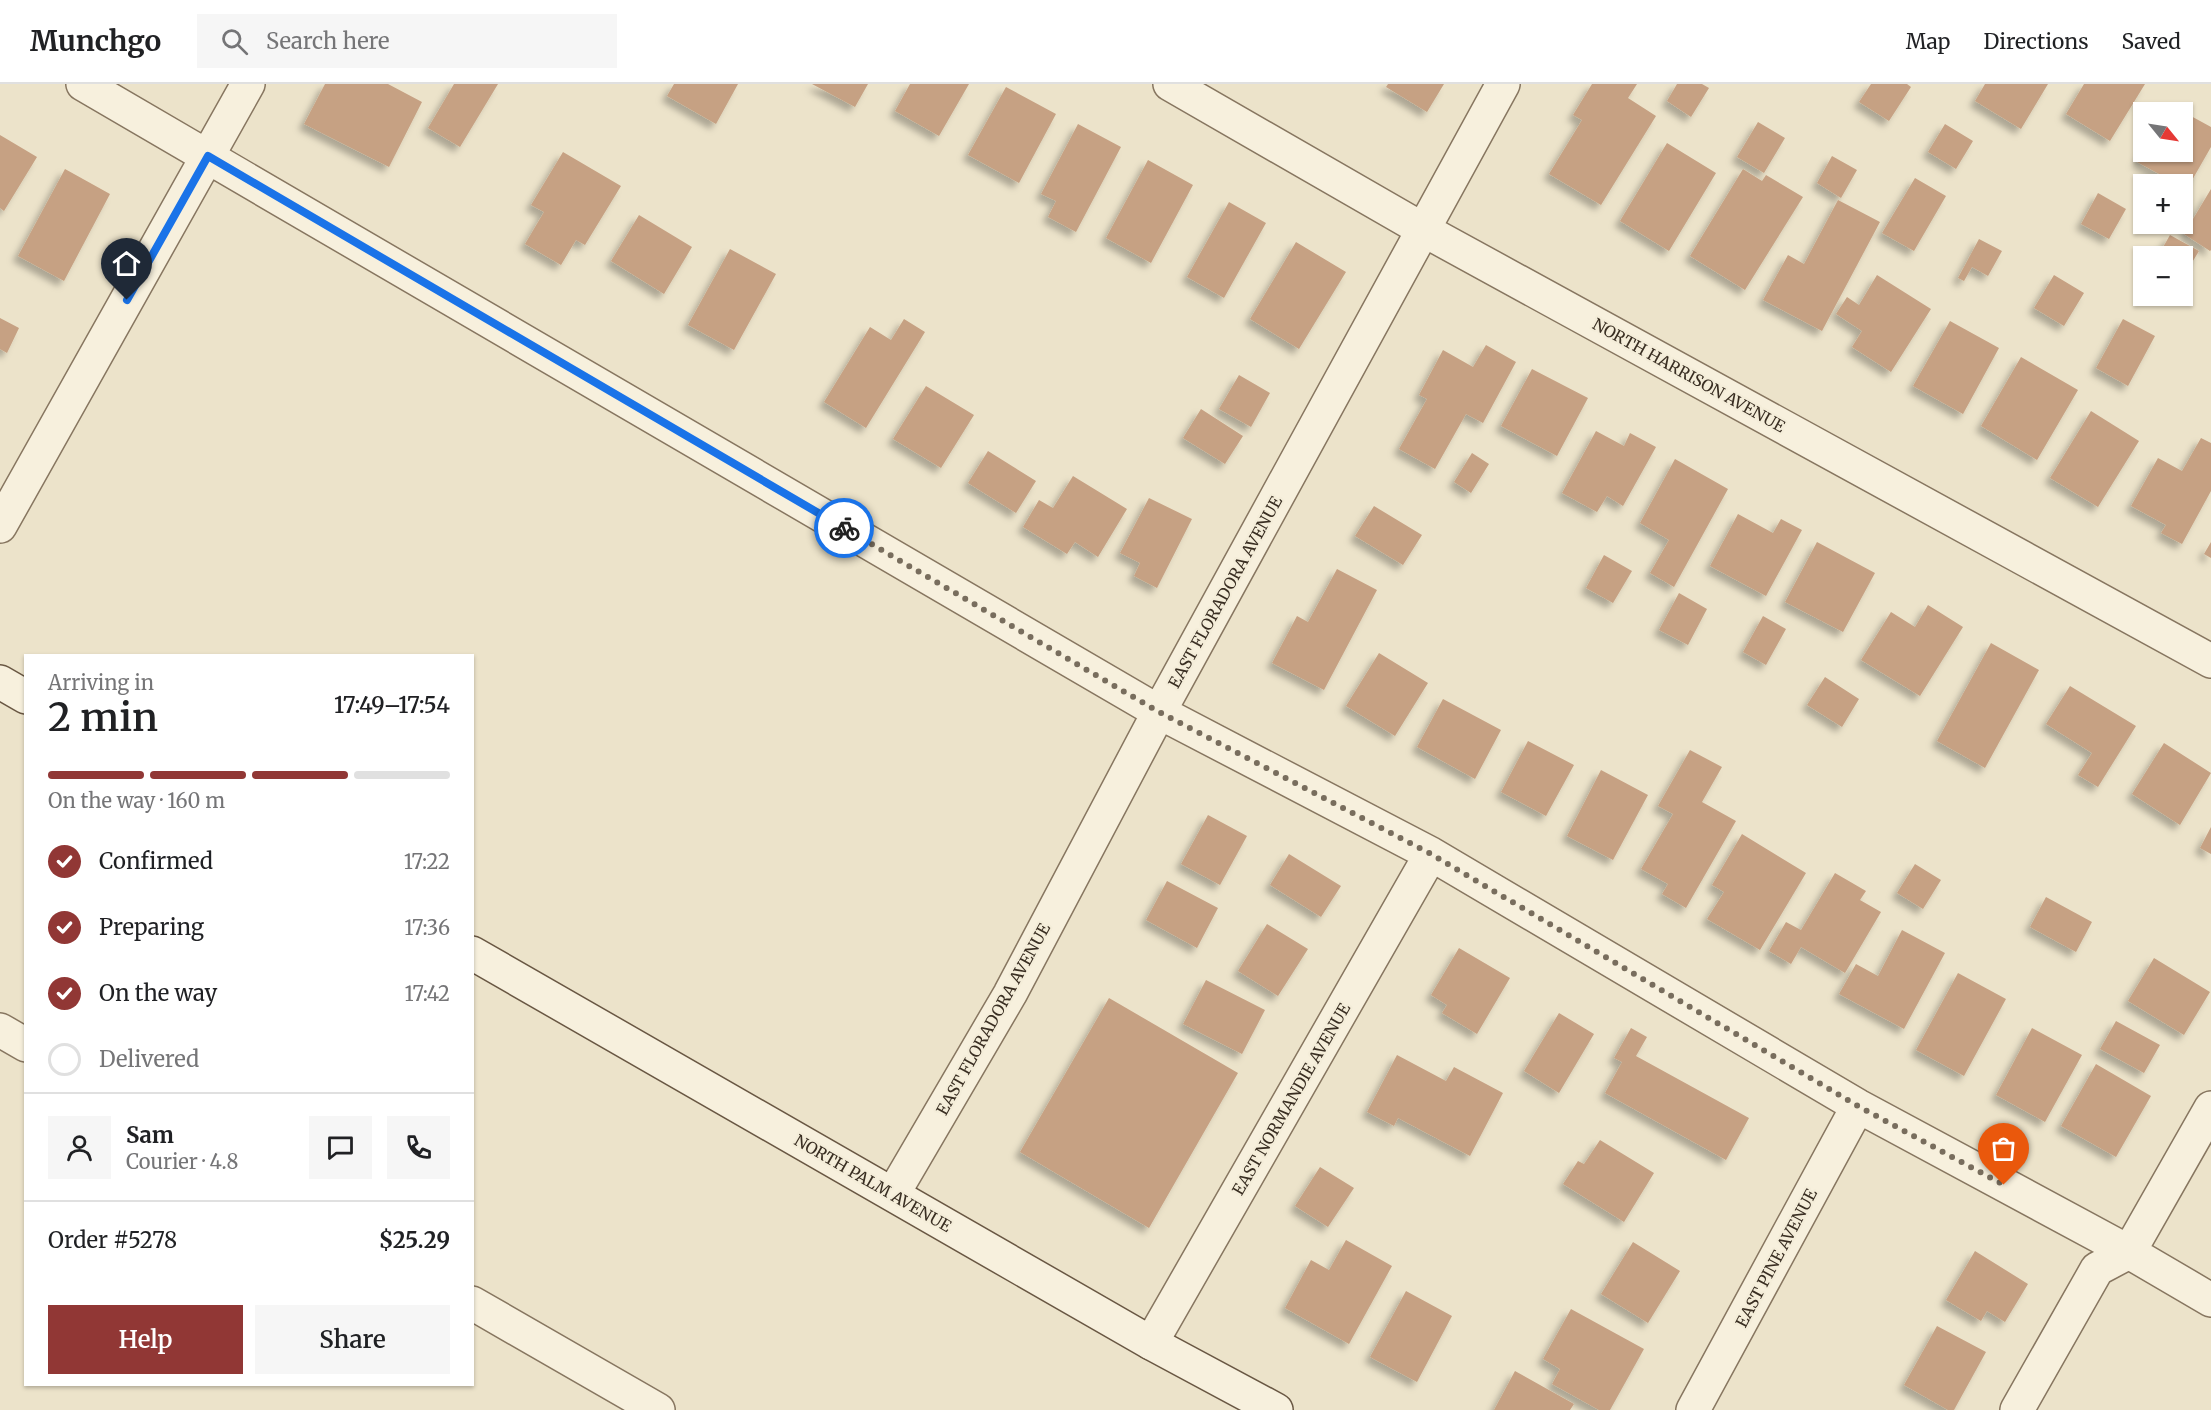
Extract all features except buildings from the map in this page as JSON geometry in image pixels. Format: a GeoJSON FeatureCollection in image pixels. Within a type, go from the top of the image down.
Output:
{"type":"FeatureCollection","features":[{"type":"Feature","properties":{"kind":"street"},"geometry":{"type":"LineString","coordinates":[[83,84],[1159,712],[1431,854],[1858,1106],[2129,1252],[2211,1300]]}},
{"type":"Feature","properties":{"kind":"street"},"geometry":{"type":"LineString","coordinates":[[0,526],[248,84]]}},
{"type":"Feature","properties":{"kind":"street","name":"NORTH HARRISON AVENUE"},"geometry":{"type":"LineString","coordinates":[[1170,84],[1422,229],[2211,661]]}},
{"type":"Feature","properties":{"kind":"street","name":"EAST FLORADORA AVENUE"},"geometry":{"type":"LineString","coordinates":[[893,1194],[1010,993],[1159,712],[1503,84]]}},
{"type":"Feature","properties":{"kind":"street"},"geometry":{"type":"LineString","coordinates":[[0,682],[24,696]]}},
{"type":"Feature","properties":{"kind":"street","name":"EAST NORMANDIE AVENUE"},"geometry":{"type":"LineString","coordinates":[[1152,1343],[1431,854]]}},
{"type":"Feature","properties":{"kind":"street","name":"NORTH PALM AVENUE"},"geometry":{"type":"LineString","coordinates":[[474,954],[1152,1343],[1276,1410]]}},
{"type":"Feature","properties":{"kind":"street"},"geometry":{"type":"LineString","coordinates":[[0,1030],[24,1044]]}},
{"type":"Feature","properties":{"kind":"street","name":"EAST PINE AVENUE"},"geometry":{"type":"LineString","coordinates":[[1694,1410],[1858,1106]]}},
{"type":"Feature","properties":{"kind":"street"},"geometry":{"type":"LineString","coordinates":[[2017,1410],[2097,1269],[2129,1252],[2211,1108]]}},
{"type":"Feature","properties":{"kind":"street"},"geometry":{"type":"LineString","coordinates":[[474,1304],[658,1410]]}},
{"type":"Feature","properties":{"kind":"way so far"},"geometry":{"type":"LineString","coordinates":[[844,528],[1159,712],[1431,854],[1858,1106],[2004,1185]]}},
{"type":"Feature","properties":{"kind":"route"},"geometry":{"type":"LineString","coordinates":[[127,300],[208,156],[844,528]]}}]}
